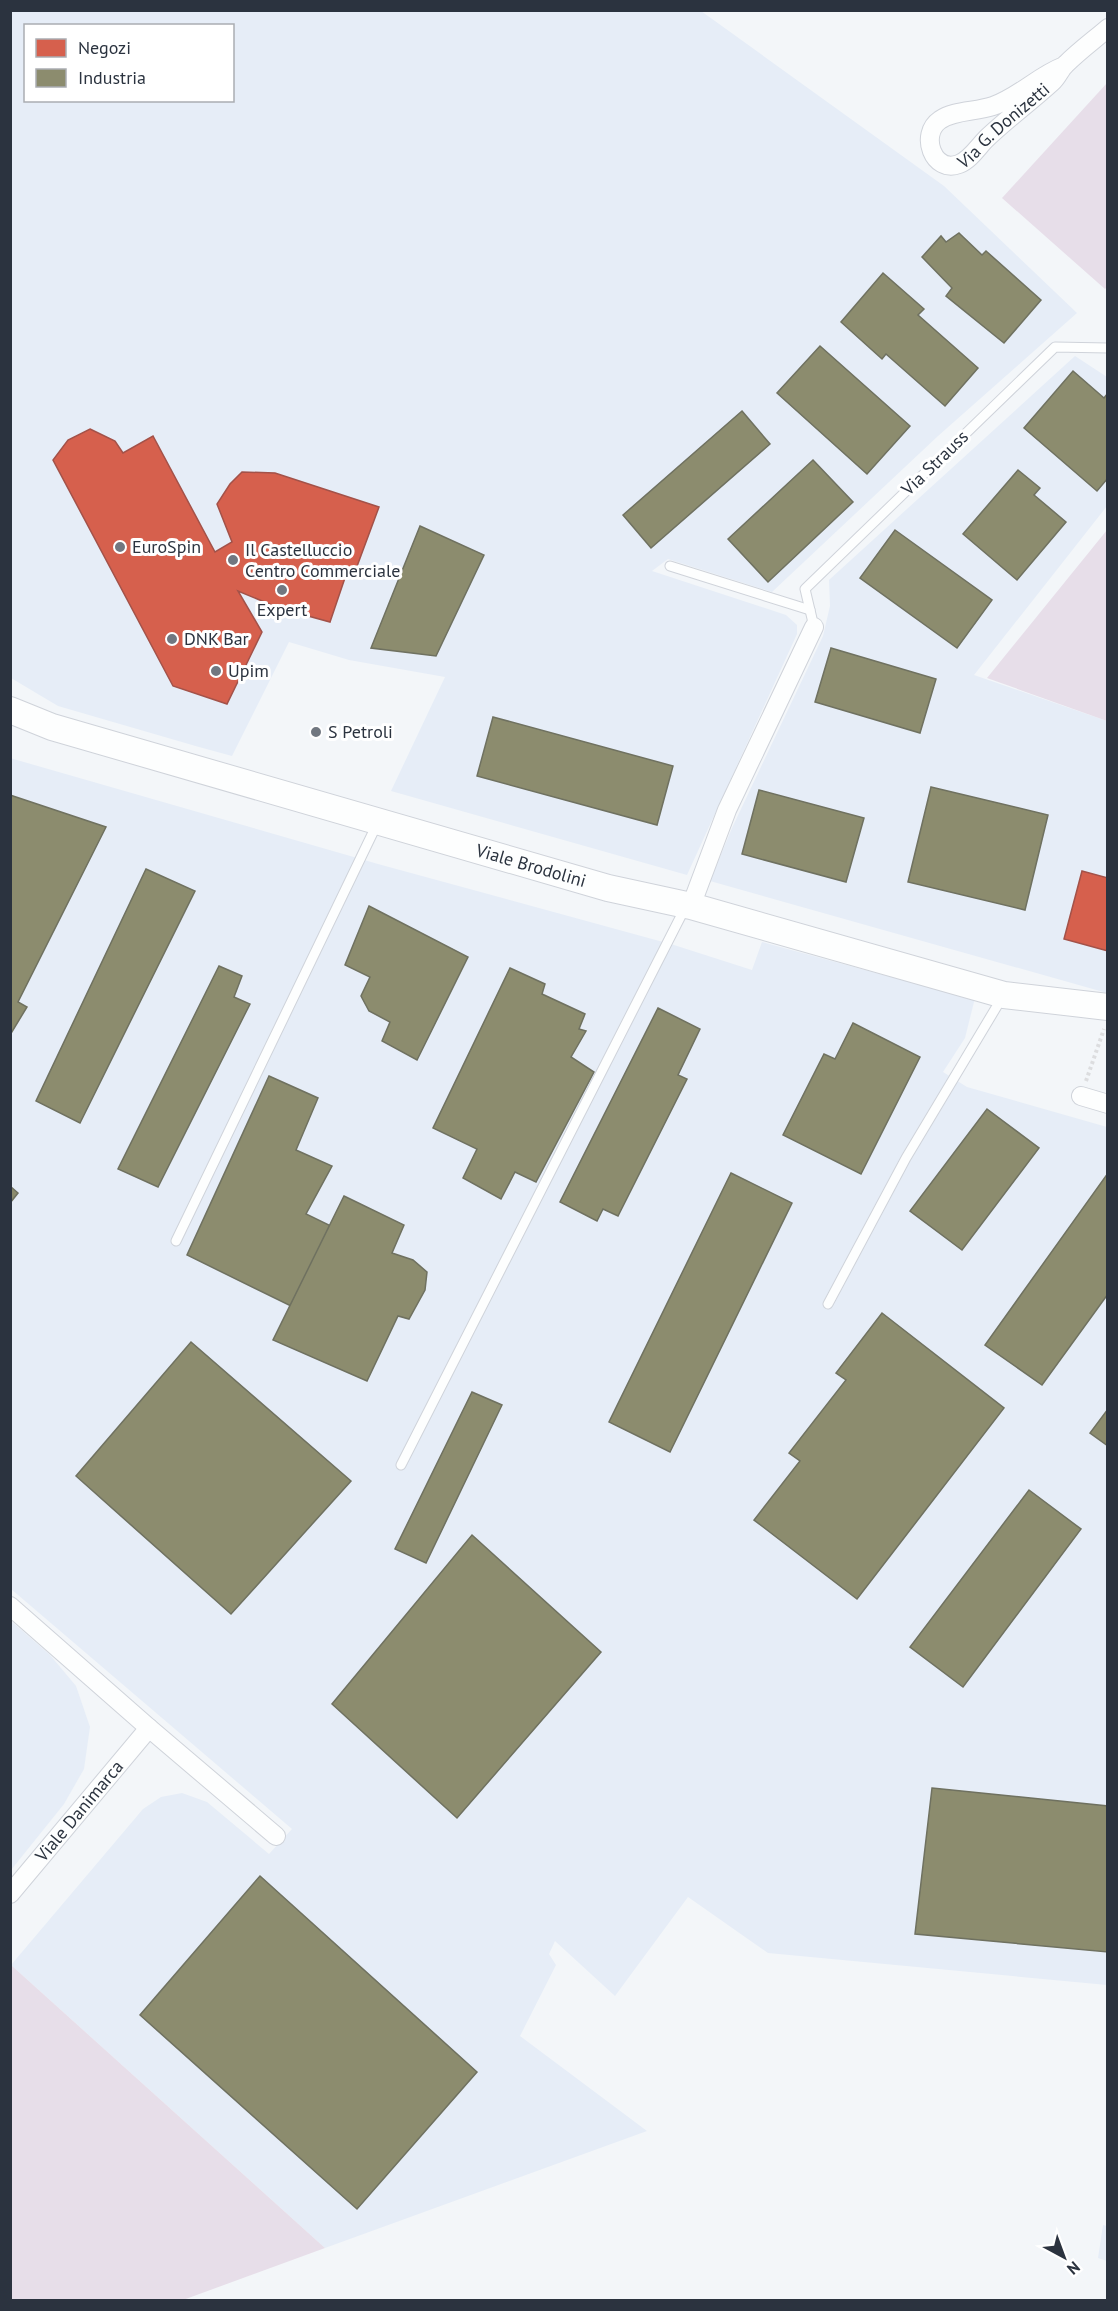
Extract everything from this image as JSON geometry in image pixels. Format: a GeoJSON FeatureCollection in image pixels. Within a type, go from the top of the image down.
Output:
{"type":"FeatureCollection","features":[{"type":"Feature","properties":{"kind":"street","name":"Via G. Donizetti"},"geometry":{"type":"LineString","coordinates":[[1064,66],[1047,72],[1012,98],[991,107],[949,115],[937,122],[930,138],[930,148],[935,157],[946,165],[963,162],[985,139],[1055,80],[1064,66],[1107,28]]}},
{"type":"Feature","properties":{"kind":"street"},"geometry":{"type":"LineString","coordinates":[[688,906],[727,810],[812,619]]}},
{"type":"Feature","properties":{"kind":"street","name":"Viale Brodolini"},"geometry":{"type":"LineString","coordinates":[[10,710],[52,727],[608,888],[688,906],[1004,995],[1058,1001],[1107,1017]]}},
{"type":"Feature","properties":{"kind":"street"},"geometry":{"type":"LineString","coordinates":[[1081,1096],[1107,1104]]}},
{"type":"Feature","properties":{"kind":"street"},"geometry":{"type":"LineString","coordinates":[[10,1606],[148,1728],[276,1836]]}},
{"type":"Feature","properties":{"kind":"street","name":"Viale Danimarca"},"geometry":{"type":"LineString","coordinates":[[10,1894],[148,1728]]}},
{"type":"Feature","properties":{"kind":"lane","name":"Via Strauss"},"geometry":{"type":"LineString","coordinates":[[812,619],[805,589],[1056,347],[1107,348]]}},
{"type":"Feature","properties":{"kind":"lane"},"geometry":{"type":"LineString","coordinates":[[670,566],[812,619]]}},
{"type":"Feature","properties":{"kind":"lane"},"geometry":{"type":"LineString","coordinates":[[176,1241],[379,821]]}},
{"type":"Feature","properties":{"kind":"lane"},"geometry":{"type":"LineString","coordinates":[[401,1465],[688,906]]}},
{"type":"Feature","properties":{"kind":"lane"},"geometry":{"type":"LineString","coordinates":[[828,1304],[906,1158],[1004,995]]}},
{"type":"Feature","properties":{"kind":"path"},"geometry":{"type":"LineString","coordinates":[[1081,1096],[1107,1017]]}},
{"type":"Feature","properties":{"kind":"shaded area"},"geometry":{"type":"Polygon","coordinates":[[[11,11],[701,11],[944,186],[1077,313],[938,436],[772,592],[668,559],[652,571],[786,615],[797,625],[797,634],[687,875],[391,791],[445,677],[349,660],[289,642],[232,756],[58,706],[11,678],[11,11]]]}},
{"type":"Feature","properties":{"kind":"shaded area"},"geometry":{"type":"Polygon","coordinates":[[[1107,83],[1108,286],[1105,289],[1002,198],[1107,83]]]}},
{"type":"Feature","properties":{"kind":"shaded area"},"geometry":{"type":"Polygon","coordinates":[[[1075,356],[1107,377],[1107,506],[974,675],[1107,721],[1107,993],[710,881],[732,828],[823,636],[830,606],[829,580],[1075,356]]]}},
{"type":"Feature","properties":{"kind":"shaded area"},"geometry":{"type":"Polygon","coordinates":[[[1107,530],[1107,721],[987,678],[1107,530]]]}},
{"type":"Feature","properties":{"kind":"shaded area"},"geometry":{"type":"Polygon","coordinates":[[[10,758],[378,864],[674,945],[752,970],[762,942],[975,998],[965,1038],[943,1072],[967,1087],[1107,1127],[1107,1985],[768,1953],[688,1897],[615,1996],[555,1941],[549,1954],[556,1965],[520,2036],[647,2131],[325,2248],[11,1965],[143,1809],[161,1797],[182,1793],[207,1802],[269,1854],[292,1829],[11,1589],[10,758]]]}},
{"type":"Feature","properties":{"kind":"shaded area"},"geometry":{"type":"Polygon","coordinates":[[[11,1621],[50,1655],[76,1686],[90,1727],[84,1769],[64,1804],[11,1870],[11,1621]]]}},
{"type":"Feature","properties":{"kind":"shaded area"},"geometry":{"type":"Polygon","coordinates":[[[10,1965],[325,2248],[183,2300],[11,2300],[10,1965]]]}},
{"type":"Feature","properties":{"kind":"shaded area"},"geometry":{"type":"Polygon","coordinates":[[[1103,2225],[1107,2226],[1107,2261],[1098,2258],[1103,2225]]]}},
{"type":"Feature","properties":{"kind":"building: Negozi","name":"Il Castelluccio Centro Commerciale"},"geometry":{"type":"Polygon","coordinates":[[[90,429],[115,441],[123,453],[153,436],[215,552],[232,542],[217,504],[230,484],[242,472],[275,473],[379,507],[356,569],[348,569],[330,622],[279,608],[238,591],[262,632],[227,704],[173,686],[53,460],[68,440],[90,429]]]}},
{"type":"Feature","properties":{"kind":"building: Negozi"},"geometry":{"type":"Polygon","coordinates":[[[1082,871],[1108,878],[1108,951],[1064,939],[1082,871]]]}},
{"type":"Feature","properties":{"kind":"building: Industria"},"geometry":{"type":"Polygon","coordinates":[[[959,233],[982,255],[986,251],[1041,300],[1004,343],[946,296],[952,288],[922,257],[941,236],[946,242],[959,233]]]}},
{"type":"Feature","properties":{"kind":"building: Industria"},"geometry":{"type":"Polygon","coordinates":[[[883,273],[924,309],[918,315],[978,368],[945,406],[886,354],[882,359],[841,322],[883,273]]]}},
{"type":"Feature","properties":{"kind":"building: Industria"},"geometry":{"type":"Polygon","coordinates":[[[820,346],[910,426],[867,474],[777,393],[820,346]]]}},
{"type":"Feature","properties":{"kind":"building: Industria"},"geometry":{"type":"Polygon","coordinates":[[[1073,371],[1104,398],[1108,393],[1108,478],[1097,491],[1024,428],[1073,371]]]}},
{"type":"Feature","properties":{"kind":"building: Industria"},"geometry":{"type":"Polygon","coordinates":[[[742,411],[770,444],[651,548],[623,515],[742,411]]]}},
{"type":"Feature","properties":{"kind":"building: Industria"},"geometry":{"type":"Polygon","coordinates":[[[813,460],[853,502],[768,582],[728,539],[813,460]]]}},
{"type":"Feature","properties":{"kind":"building: Industria"},"geometry":{"type":"Polygon","coordinates":[[[1018,470],[1040,488],[1034,495],[1066,522],[1017,580],[963,534],[1018,470]]]}},
{"type":"Feature","properties":{"kind":"building: Industria"},"geometry":{"type":"Polygon","coordinates":[[[420,526],[484,555],[436,656],[371,648],[420,526]]]}},
{"type":"Feature","properties":{"kind":"building: Industria"},"geometry":{"type":"Polygon","coordinates":[[[895,530],[992,600],[957,648],[860,578],[895,530]]]}},
{"type":"Feature","properties":{"kind":"building: Industria"},"geometry":{"type":"Polygon","coordinates":[[[831,648],[936,679],[920,733],[815,702],[831,648]]]}},
{"type":"Feature","properties":{"kind":"building: Industria"},"geometry":{"type":"Polygon","coordinates":[[[493,717],[673,766],[657,825],[477,776],[493,717]]]}},
{"type":"Feature","properties":{"kind":"building: Industria"},"geometry":{"type":"Polygon","coordinates":[[[931,787],[1048,815],[1025,910],[908,882],[931,787]]]}},
{"type":"Feature","properties":{"kind":"building: Industria"},"geometry":{"type":"Polygon","coordinates":[[[759,790],[864,818],[846,882],[742,854],[759,790]]]}},
{"type":"Feature","properties":{"kind":"building: Industria"},"geometry":{"type":"Polygon","coordinates":[[[10,795],[106,827],[18,1002],[27,1007],[10,1035],[10,795]]]}},
{"type":"Feature","properties":{"kind":"building: Industria"},"geometry":{"type":"Polygon","coordinates":[[[146,869],[195,891],[80,1123],[36,1101],[146,869]]]}},
{"type":"Feature","properties":{"kind":"building: Industria"},"geometry":{"type":"Polygon","coordinates":[[[369,906],[468,957],[417,1060],[382,1041],[390,1022],[369,1011],[361,996],[370,977],[345,965],[369,906]]]}},
{"type":"Feature","properties":{"kind":"building: Industria"},"geometry":{"type":"Polygon","coordinates":[[[219,966],[242,976],[234,997],[250,1004],[158,1187],[118,1169],[219,966]]]}},
{"type":"Feature","properties":{"kind":"building: Industria"},"geometry":{"type":"Polygon","coordinates":[[[510,968],[545,984],[542,994],[585,1014],[579,1029],[586,1031],[571,1057],[594,1072],[536,1182],[515,1172],[501,1199],[463,1178],[477,1149],[433,1128],[510,968]]]}},
{"type":"Feature","properties":{"kind":"building: Industria"},"geometry":{"type":"Polygon","coordinates":[[[658,1008],[700,1029],[678,1075],[687,1079],[618,1216],[603,1209],[597,1221],[560,1202],[658,1008]]]}},
{"type":"Feature","properties":{"kind":"building: Industria"},"geometry":{"type":"Polygon","coordinates":[[[853,1023],[920,1057],[861,1174],[783,1135],[824,1054],[835,1059],[853,1023]]]}},
{"type":"Feature","properties":{"kind":"building: Industria"},"geometry":{"type":"Polygon","coordinates":[[[269,1076],[318,1098],[296,1150],[332,1166],[306,1214],[331,1226],[291,1306],[187,1255],[269,1076]]]}},
{"type":"Feature","properties":{"kind":"building: Industria"},"geometry":{"type":"Polygon","coordinates":[[[987,1109],[1039,1148],[962,1250],[910,1211],[987,1109]]]}},
{"type":"Feature","properties":{"kind":"building: Industria"},"geometry":{"type":"Polygon","coordinates":[[[731,1173],[792,1203],[670,1452],[609,1422],[731,1173]]]}},
{"type":"Feature","properties":{"kind":"building: Industria"},"geometry":{"type":"Polygon","coordinates":[[[1108,1173],[1108,1294],[1042,1385],[985,1345],[1108,1173]]]}},
{"type":"Feature","properties":{"kind":"building: Industria"},"geometry":{"type":"Polygon","coordinates":[[[10,1186],[18,1193],[10,1203],[10,1186]]]}},
{"type":"Feature","properties":{"kind":"building: Industria"},"geometry":{"type":"Polygon","coordinates":[[[344,1196],[404,1225],[392,1253],[413,1260],[427,1272],[425,1290],[409,1319],[398,1316],[367,1381],[273,1340],[344,1196]]]}},
{"type":"Feature","properties":{"kind":"building: Industria"},"geometry":{"type":"Polygon","coordinates":[[[882,1313],[1004,1408],[857,1599],[754,1520],[800,1461],[789,1453],[846,1380],[836,1373],[882,1313]]]}},
{"type":"Feature","properties":{"kind":"building: Industria"},"geometry":{"type":"Polygon","coordinates":[[[191,1342],[351,1481],[231,1614],[76,1476],[191,1342]]]}},
{"type":"Feature","properties":{"kind":"building: Industria"},"geometry":{"type":"Polygon","coordinates":[[[472,1392],[502,1405],[426,1563],[395,1549],[472,1392]]]}},
{"type":"Feature","properties":{"kind":"building: Industria"},"geometry":{"type":"Polygon","coordinates":[[[1108,1409],[1108,1446],[1090,1433],[1108,1409]]]}},
{"type":"Feature","properties":{"kind":"building: Industria"},"geometry":{"type":"Polygon","coordinates":[[[1029,1490],[1081,1529],[963,1687],[910,1647],[1029,1490]]]}},
{"type":"Feature","properties":{"kind":"building: Industria"},"geometry":{"type":"Polygon","coordinates":[[[472,1535],[601,1652],[457,1818],[332,1704],[472,1535]]]}},
{"type":"Feature","properties":{"kind":"building: Industria"},"geometry":{"type":"Polygon","coordinates":[[[932,1788],[1108,1806],[1108,1952],[915,1934],[932,1788]]]}},
{"type":"Feature","properties":{"kind":"building: Industria"},"geometry":{"type":"Polygon","coordinates":[[[260,1876],[477,2072],[357,2209],[140,2015],[260,1876]]]}},
{"type":"Feature","properties":{"kind":"place","name":"EuroSpin"},"geometry":{"type":"Point","coordinates":[120,547]}},
{"type":"Feature","properties":{"kind":"place","name":"Il Castelluccio Centro Commerciale"},"geometry":{"type":"Point","coordinates":[233,560]}},
{"type":"Feature","properties":{"kind":"place","name":"Expert"},"geometry":{"type":"Point","coordinates":[282,590]}},
{"type":"Feature","properties":{"kind":"place","name":"DNK Bar"},"geometry":{"type":"Point","coordinates":[172,639]}},
{"type":"Feature","properties":{"kind":"place","name":"Upim"},"geometry":{"type":"Point","coordinates":[216,671]}},
{"type":"Feature","properties":{"kind":"place","name":"S Petroli"},"geometry":{"type":"Point","coordinates":[316,732]}}]}
